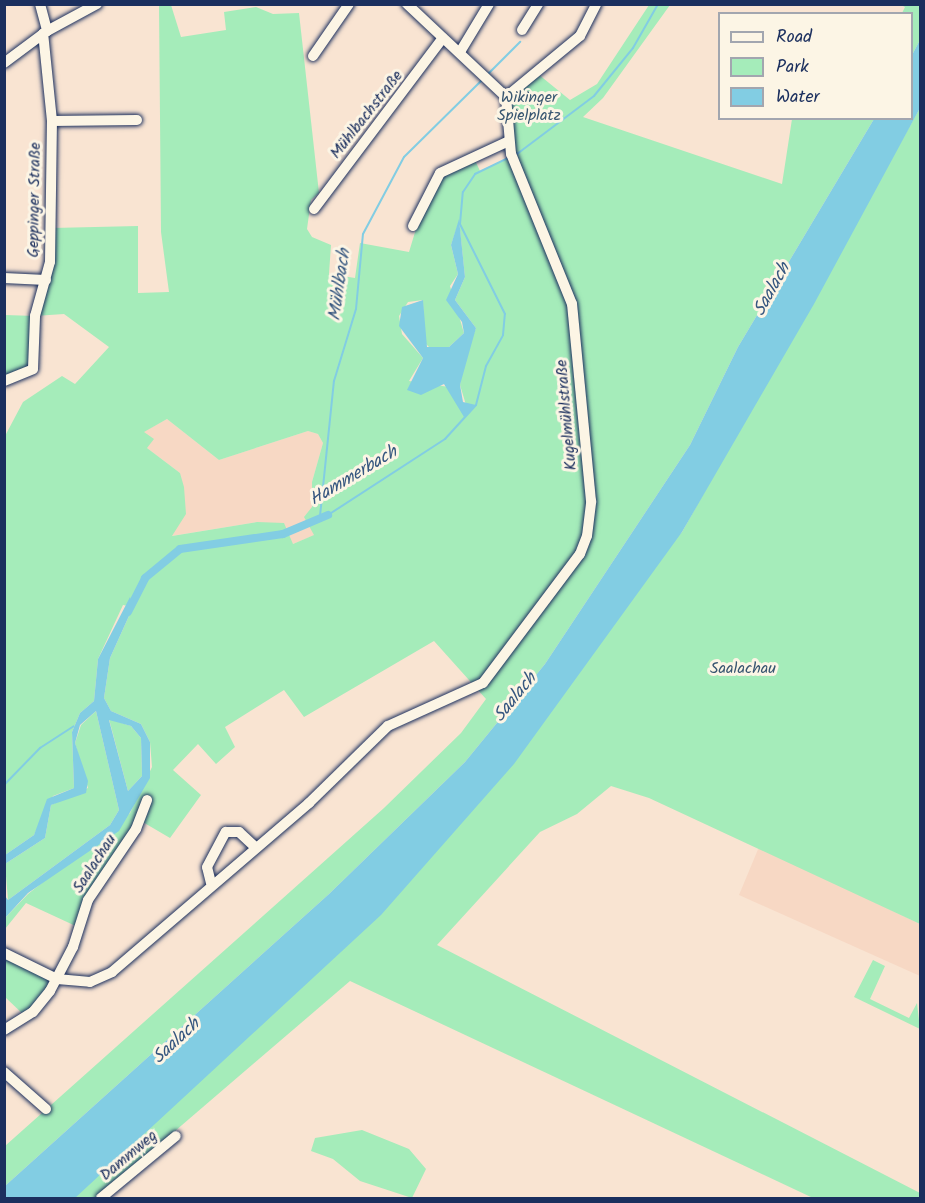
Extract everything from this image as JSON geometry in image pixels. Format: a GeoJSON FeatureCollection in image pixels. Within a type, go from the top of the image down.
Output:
{"type":"FeatureCollection","features":[{"type":"Feature","properties":{"kind":"street","name":"Geppinger Straße"},"geometry":{"type":"LineString","coordinates":[[4,381],[33,369],[35,316],[46,280],[52,122],[45,32],[40,4]]}},
{"type":"Feature","properties":{"kind":"street"},"geometry":{"type":"LineString","coordinates":[[4,63],[45,32],[97,4]]}},
{"type":"Feature","properties":{"kind":"street"},"geometry":{"type":"LineString","coordinates":[[313,56],[349,4]]}},
{"type":"Feature","properties":{"kind":"street"},"geometry":{"type":"LineString","coordinates":[[406,4],[506,97],[580,36],[596,4]]}},
{"type":"Feature","properties":{"kind":"street"},"geometry":{"type":"LineString","coordinates":[[460,52],[489,4]]}},
{"type":"Feature","properties":{"kind":"street"},"geometry":{"type":"LineString","coordinates":[[522,30],[538,4]]}},
{"type":"Feature","properties":{"kind":"street","name":"Mühlbachstraße"},"geometry":{"type":"LineString","coordinates":[[314,209],[443,38]]}},
{"type":"Feature","properties":{"kind":"street","name":"Kugelmühlstraße"},"geometry":{"type":"LineString","coordinates":[[255,848],[402,719],[483,683],[580,554],[587,536],[591,501],[572,304],[509,141],[506,97]]}},
{"type":"Feature","properties":{"kind":"street","name":"Geppinger Straße"},"geometry":{"type":"LineString","coordinates":[[52,122],[137,120]]}},
{"type":"Feature","properties":{"kind":"street"},"geometry":{"type":"LineString","coordinates":[[413,226],[440,173],[509,141]]}},
{"type":"Feature","properties":{"kind":"street"},"geometry":{"type":"LineString","coordinates":[[4,278],[46,280]]}},
{"type":"Feature","properties":{"kind":"street","name":"Saalachau"},"geometry":{"type":"LineString","coordinates":[[4,1030],[33,1012],[57,979],[88,900],[136,829],[147,800]]}},
{"type":"Feature","properties":{"kind":"street"},"geometry":{"type":"LineString","coordinates":[[4,953],[57,979],[103,977],[255,848],[239,832],[226,832],[207,867],[212,883]]}},
{"type":"Feature","properties":{"kind":"street"},"geometry":{"type":"LineString","coordinates":[[4,1072],[46,1109]]}},
{"type":"Feature","properties":{"kind":"street","name":"Dammweg"},"geometry":{"type":"LineString","coordinates":[[101,1198],[176,1136]]}},
{"type":"Feature","properties":{"kind":"shaded area"},"geometry":{"type":"Polygon","coordinates":[[[167,419],[219,460],[308,431],[318,434],[323,443],[312,482],[315,535],[293,544],[257,522],[171,536],[180,473],[147,448],[143,432],[167,419]]]}},
{"type":"Feature","properties":{"kind":"shaded area"},"geometry":{"type":"Polygon","coordinates":[[[759,847],[920,924],[920,976],[739,895],[759,847]]]}},
{"type":"Feature","properties":{"kind":"green space","name":"Wikinger Spielplatz"},"geometry":{"type":"Polygon","coordinates":[[[159,5],[171,5],[181,37],[226,30],[224,12],[256,7],[273,14],[299,13],[319,193],[311,200],[307,229],[312,237],[331,245],[329,274],[355,278],[360,243],[409,252],[429,186],[473,156],[480,171],[516,154],[506,97],[538,74],[570,100],[597,84],[649,5],[670,5],[603,98],[583,117],[782,184],[792,120],[873,120],[738,347],[690,445],[545,664],[465,762],[329,894],[5,1186],[5,1146],[384,808],[461,733],[486,699],[434,641],[304,717],[284,690],[225,727],[235,747],[216,764],[198,744],[173,770],[201,795],[170,838],[141,821],[92,893],[80,928],[26,903],[5,929],[5,918],[28,894],[130,813],[152,767],[150,742],[141,724],[111,711],[104,698],[110,658],[133,607],[123,605],[98,659],[94,701],[80,713],[72,732],[74,788],[53,796],[34,835],[5,855],[5,436],[23,402],[62,376],[75,384],[109,347],[64,314],[35,316],[52,228],[138,226],[138,293],[169,292],[161,232],[159,5]],[[459,221],[451,245],[458,274],[450,286],[464,333],[449,347],[432,350],[424,342],[423,300],[408,302],[399,316],[402,334],[423,358],[409,381],[449,387],[461,409],[466,405],[460,385],[465,356],[476,328],[455,300],[465,277],[459,221]],[[167,419],[144,432],[154,439],[147,448],[180,473],[184,487],[186,514],[172,536],[257,522],[284,523],[293,544],[314,535],[304,517],[312,507],[312,482],[323,443],[318,434],[308,431],[219,460],[167,419]]]}},
{"type":"Feature","properties":{"kind":"green space"},"geometry":{"type":"Polygon","coordinates":[[[901,5],[920,5],[920,40],[913,53],[913,12],[902,12],[905,7],[901,5]]]}},
{"type":"Feature","properties":{"kind":"green space"},"geometry":{"type":"Polygon","coordinates":[[[920,108],[920,924],[649,798],[611,786],[577,814],[540,832],[437,945],[920,1193],[920,1198],[813,1198],[350,981],[97,1198],[73,1198],[682,532],[920,108]]]}},
{"type":"Feature","properties":{"kind":"green space"},"geometry":{"type":"Polygon","coordinates":[[[5,315],[35,316],[34,366],[5,381],[5,315]]]}},
{"type":"Feature","properties":{"kind":"green space"},"geometry":{"type":"Polygon","coordinates":[[[96,711],[119,810],[110,825],[8,900],[5,864],[45,838],[51,805],[88,788],[75,743],[81,725],[96,711]]]}},
{"type":"Feature","properties":{"kind":"green space"},"geometry":{"type":"Polygon","coordinates":[[[109,719],[131,726],[141,738],[142,776],[128,791],[109,719]]]}},
{"type":"Feature","properties":{"kind":"green space"},"geometry":{"type":"Polygon","coordinates":[[[4,953],[57,979],[26,1017],[5,997],[4,953]]]}},
{"type":"Feature","properties":{"kind":"green space"},"geometry":{"type":"Polygon","coordinates":[[[873,960],[885,966],[870,999],[909,1018],[917,1003],[920,1029],[854,997],[873,960]]]}},
{"type":"Feature","properties":{"kind":"green space"},"geometry":{"type":"Polygon","coordinates":[[[362,1130],[409,1149],[426,1169],[412,1198],[360,1181],[333,1159],[311,1151],[315,1138],[362,1130]]]}},
{"type":"Feature","properties":{"kind":"water","name":"Saalach"},"geometry":{"type":"Polygon","coordinates":[[[920,40],[920,108],[814,304],[682,532],[514,764],[381,915],[75,1198],[5,1198],[5,1186],[329,894],[465,762],[545,664],[690,445],[738,347],[873,120],[913,120],[913,53],[920,40]]]}},
{"type":"Feature","properties":{"kind":"water"},"geometry":{"type":"Polygon","coordinates":[[[459,219],[465,277],[455,300],[476,328],[460,385],[463,402],[476,405],[464,417],[444,384],[421,395],[407,390],[423,358],[399,326],[402,307],[423,300],[427,347],[449,347],[464,333],[462,322],[446,300],[458,274],[451,245],[459,219]]]}},
{"type":"Feature","properties":{"kind":"water"},"geometry":{"type":"Polygon","coordinates":[[[130,597],[133,607],[110,658],[104,698],[111,711],[141,724],[150,742],[150,778],[119,831],[28,893],[5,918],[5,896],[8,900],[110,825],[119,810],[96,711],[80,725],[75,743],[88,781],[86,793],[51,805],[45,838],[5,864],[5,855],[34,835],[47,799],[74,788],[72,732],[80,713],[94,701],[98,659],[130,597]],[[109,720],[128,791],[142,776],[141,738],[131,726],[109,720]]]}},
{"type":"Feature","properties":{"kind":"waterway"},"geometry":{"type":"LineString","coordinates":[[517,154],[594,96],[633,48],[658,4]]}},
{"type":"Feature","properties":{"kind":"waterway","name":"Mühlbach"},"geometry":{"type":"LineString","coordinates":[[487,75],[520,42]]}},
{"type":"Feature","properties":{"kind":"waterway","name":"Mühlbach"},"geometry":{"type":"LineString","coordinates":[[320,516],[334,381],[356,309],[363,234],[404,157],[483,79]]}},
{"type":"Feature","properties":{"kind":"waterway","name":"Hammerbach"},"geometry":{"type":"LineString","coordinates":[[328,515],[445,439],[476,405],[486,366],[503,335],[505,314],[460,224],[463,192],[475,174],[508,158]]}},
{"type":"Feature","properties":{"kind":"waterway","name":"Hammerbach"},"geometry":{"type":"LineString","coordinates":[[128,612],[145,578],[180,549],[283,534],[328,515]]}},
{"type":"Feature","properties":{"kind":"waterway"},"geometry":{"type":"LineString","coordinates":[[4,785],[40,748],[74,726]]}}]}
